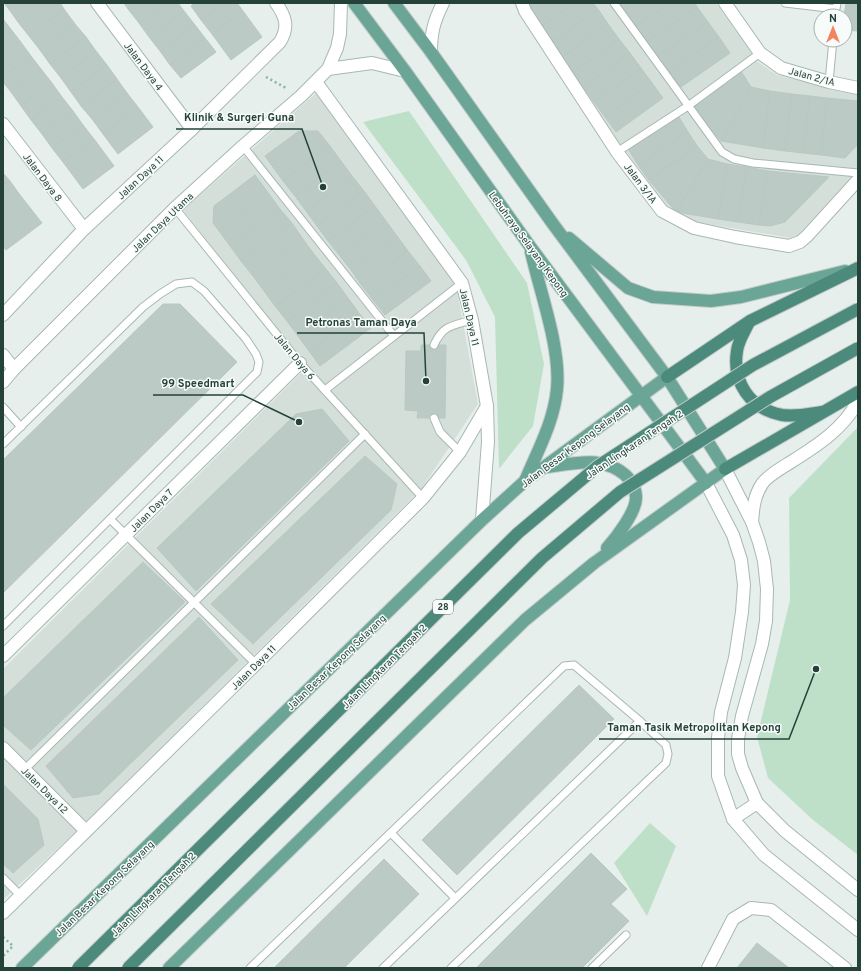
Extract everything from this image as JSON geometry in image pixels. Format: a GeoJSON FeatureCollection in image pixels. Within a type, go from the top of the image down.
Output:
{"type":"FeatureCollection","features":[{"type":"Feature","properties":{"kind":"highway"},"geometry":{"type":"LineString","coordinates":[[666,377],[750,321],[858,268]]}},
{"type":"Feature","properties":{"kind":"highway","name":"Jalan Lingkaran Tengah 2"},"geometry":{"type":"LineString","coordinates":[[78,968],[523,528],[598,466],[754,365],[858,309]]}},
{"type":"Feature","properties":{"kind":"highway"},"geometry":{"type":"LineString","coordinates":[[750,321],[737,349],[736,365],[741,384],[747,396],[764,409],[782,415],[799,415],[822,412]]}},
{"type":"Feature","properties":{"kind":"highway"},"geometry":{"type":"LineString","coordinates":[[128,968],[542,558],[620,492],[770,397],[858,348]]}},
{"type":"Feature","properties":{"kind":"highway"},"geometry":{"type":"LineString","coordinates":[[725,468],[858,392]]}},
{"type":"Feature","properties":{"kind":"main road","name":"Lebuhraya Selayang Kepong"},"geometry":{"type":"LineString","coordinates":[[354,3],[405,71],[529,245],[706,483]]}},
{"type":"Feature","properties":{"kind":"main road"},"geometry":{"type":"LineString","coordinates":[[169,968],[525,620],[594,563],[725,468],[666,377],[552,224],[431,52],[394,3]]}},
{"type":"Feature","properties":{"kind":"main road"},"geometry":{"type":"LineString","coordinates":[[552,224],[628,288],[653,297],[711,301],[742,297],[858,268]]}},
{"type":"Feature","properties":{"kind":"main road"},"geometry":{"type":"LineString","coordinates":[[525,481],[547,431],[557,390],[557,366],[552,335],[529,245]]}},
{"type":"Feature","properties":{"kind":"main road","name":"Jalan Besar Kepong Selayang"},"geometry":{"type":"LineString","coordinates":[[22,968],[482,520],[525,481],[666,377]]}},
{"type":"Feature","properties":{"kind":"main road"},"geometry":{"type":"LineString","coordinates":[[546,467],[598,462],[618,468],[632,481],[636,499],[630,516],[618,535],[594,563]]}},
{"type":"Feature","properties":{"kind":"street","name":"Jalan Daya 4"},"geometry":{"type":"LineString","coordinates":[[97,3],[192,128]]}},
{"type":"Feature","properties":{"kind":"street","name":"Jalan Daya 11"},"geometry":{"type":"LineString","coordinates":[[3,315],[84,229],[192,128],[280,42],[284,34],[285,19],[276,3]]}},
{"type":"Feature","properties":{"kind":"street","name":"Jalan Daya Utama"},"geometry":{"type":"LineString","coordinates":[[3,382],[14,369],[175,208],[301,96],[328,69],[337,48],[340,34],[341,3]]}},
{"type":"Feature","properties":{"kind":"street"},"geometry":{"type":"LineString","coordinates":[[431,52],[431,35],[436,18],[443,3]]}},
{"type":"Feature","properties":{"kind":"street","name":"Jalan 3/1A"},"geometry":{"type":"LineString","coordinates":[[522,3],[524,11],[617,152],[662,211],[694,228],[735,237],[789,246],[800,242],[807,236],[858,180]]}},
{"type":"Feature","properties":{"kind":"street","name":"Jalan 2/1A"},"geometry":{"type":"LineString","coordinates":[[725,3],[760,53],[781,68],[829,82],[858,88]]}},
{"type":"Feature","properties":{"kind":"street"},"geometry":{"type":"LineString","coordinates":[[328,69],[372,63],[405,71]]}},
{"type":"Feature","properties":{"kind":"street","name":"Jalan Daya 11"},"geometry":{"type":"LineString","coordinates":[[316,82],[462,283],[472,320],[487,406],[488,442],[482,520]]}},
{"type":"Feature","properties":{"kind":"street","name":"Jalan Daya 8"},"geometry":{"type":"LineString","coordinates":[[3,124],[84,229]]}},
{"type":"Feature","properties":{"kind":"street"},"geometry":{"type":"LineString","coordinates":[[3,355],[14,369]]}},
{"type":"Feature","properties":{"kind":"street","name":"Jalan Daya 7"},"geometry":{"type":"LineString","coordinates":[[3,656],[300,363]]}},
{"type":"Feature","properties":{"kind":"street"},"geometry":{"type":"LineString","coordinates":[[752,522],[755,499],[762,483],[781,468],[816,447],[832,434],[851,413],[858,401]]}},
{"type":"Feature","properties":{"kind":"street","name":"Jalan Daya 11"},"geometry":{"type":"LineString","coordinates":[[3,913],[423,498],[460,452],[487,406]]}},
{"type":"Feature","properties":{"kind":"street"},"geometry":{"type":"LineString","coordinates":[[725,468],[752,522],[759,542],[764,561],[767,589],[766,621],[762,644],[742,716],[738,739],[738,754],[742,768],[757,803],[785,831],[858,890]]}},
{"type":"Feature","properties":{"kind":"street"},"geometry":{"type":"LineString","coordinates":[[706,483],[733,535],[741,560],[744,585],[742,612],[735,658],[721,712],[718,738],[718,776],[733,819],[764,856],[858,930]]}},
{"type":"Feature","properties":{"kind":"street","name":"Jalan Daya 12"},"geometry":{"type":"LineString","coordinates":[[3,748],[86,831]]}},
{"type":"Feature","properties":{"kind":"street"},"geometry":{"type":"LineString","coordinates":[[733,819],[757,803]]}},
{"type":"Feature","properties":{"kind":"street"},"geometry":{"type":"LineString","coordinates":[[708,968],[733,919],[751,908],[771,910],[845,968]]}},
{"type":"Feature","properties":{"kind":"lane"},"geometry":{"type":"LineString","coordinates":[[614,3],[722,152],[734,159],[754,163],[858,173]]}},
{"type":"Feature","properties":{"kind":"lane"},"geometry":{"type":"LineString","coordinates":[[785,3],[821,8]]}},
{"type":"Feature","properties":{"kind":"lane"},"geometry":{"type":"LineString","coordinates":[[829,82],[832,48]]}},
{"type":"Feature","properties":{"kind":"lane"},"geometry":{"type":"LineString","coordinates":[[617,152],[688,106],[760,53]]}},
{"type":"Feature","properties":{"kind":"lane"},"geometry":{"type":"LineString","coordinates":[[243,146],[394,336]]}},
{"type":"Feature","properties":{"kind":"lane","name":"Jalan Daya 6"},"geometry":{"type":"LineString","coordinates":[[175,208],[300,363],[423,498]]}},
{"type":"Feature","properties":{"kind":"lane"},"geometry":{"type":"LineString","coordinates":[[3,444],[143,307],[176,284],[192,282],[204,290],[246,339],[256,354],[259,362],[257,372],[3,626]]}},
{"type":"Feature","properties":{"kind":"lane"},"geometry":{"type":"LineString","coordinates":[[325,390],[462,283]]}},
{"type":"Feature","properties":{"kind":"lane"},"geometry":{"type":"LineString","coordinates":[[434,345],[439,334],[445,328],[472,320]]}},
{"type":"Feature","properties":{"kind":"lane"},"geometry":{"type":"LineString","coordinates":[[3,407],[21,427]]}},
{"type":"Feature","properties":{"kind":"lane"},"geometry":{"type":"LineString","coordinates":[[434,418],[440,432],[460,452]]}},
{"type":"Feature","properties":{"kind":"lane"},"geometry":{"type":"LineString","coordinates":[[24,770],[364,434]]}},
{"type":"Feature","properties":{"kind":"lane"},"geometry":{"type":"LineString","coordinates":[[110,519],[256,664]]}},
{"type":"Feature","properties":{"kind":"lane"},"geometry":{"type":"LineString","coordinates":[[250,968],[564,666],[574,665],[666,745],[668,754],[666,763],[451,968]]}},
{"type":"Feature","properties":{"kind":"lane"},"geometry":{"type":"LineString","coordinates":[[383,968],[640,721]]}},
{"type":"Feature","properties":{"kind":"lane"},"geometry":{"type":"LineString","coordinates":[[391,833],[455,898]]}},
{"type":"Feature","properties":{"kind":"lane"},"geometry":{"type":"LineString","coordinates":[[3,878],[21,896]]}},
{"type":"Feature","properties":{"kind":"lane"},"geometry":{"type":"LineString","coordinates":[[592,968],[626,935]]}},
{"type":"Feature","properties":{"kind":"path"},"geometry":{"type":"LineString","coordinates":[[252,70],[301,96]]}},
{"type":"Feature","properties":{"kind":"path"},"geometry":{"type":"LineString","coordinates":[[3,937],[13,946],[3,956]]}},
{"type":"Feature","properties":{"kind":"shaded area"},"geometry":{"type":"Polygon","coordinates":[[[528,3],[716,3],[758,62],[777,75],[858,94],[858,170],[798,235],[791,238],[696,222],[665,204],[617,140],[528,3]]]}},
{"type":"Feature","properties":{"kind":"shaded area"},"geometry":{"type":"Polygon","coordinates":[[[316,93],[456,284],[478,404],[422,488],[86,822],[3,900],[3,669],[307,367],[183,210],[316,93]]]}},
{"type":"Feature","properties":{"kind":"green space"},"geometry":{"type":"Polygon","coordinates":[[[409,111],[527,283],[544,364],[533,426],[499,469],[495,317],[466,260],[363,122],[409,111]]]}},
{"type":"Feature","properties":{"kind":"green space"},"geometry":{"type":"Polygon","coordinates":[[[858,427],[858,855],[813,820],[768,778],[757,737],[790,600],[789,498],[858,427]]]}},
{"type":"Feature","properties":{"kind":"green space"},"geometry":{"type":"Polygon","coordinates":[[[650,823],[676,846],[647,916],[614,863],[650,823]]]}},
{"type":"Feature","properties":{"kind":"building"},"geometry":{"type":"Polygon","coordinates":[[[4,3],[15,3],[8,8],[4,3]]]}},
{"type":"Feature","properties":{"kind":"building"},"geometry":{"type":"Polygon","coordinates":[[[15,3],[44,3],[18,22],[8,8],[15,3]]]}},
{"type":"Feature","properties":{"kind":"building"},"geometry":{"type":"Polygon","coordinates":[[[44,3],[60,3],[64,9],[29,36],[18,22],[44,3]]]}},
{"type":"Feature","properties":{"kind":"building"},"geometry":{"type":"Polygon","coordinates":[[[124,3],[136,3],[128,9],[124,3]]]}},
{"type":"Feature","properties":{"kind":"building"},"geometry":{"type":"Polygon","coordinates":[[[136,3],[165,3],[139,23],[128,9],[136,3]]]}},
{"type":"Feature","properties":{"kind":"building"},"geometry":{"type":"Polygon","coordinates":[[[165,3],[178,3],[184,11],[149,37],[139,23],[165,3]]]}},
{"type":"Feature","properties":{"kind":"building"},"geometry":{"type":"Polygon","coordinates":[[[195,3],[224,3],[201,20],[191,6],[195,3]]]}},
{"type":"Feature","properties":{"kind":"building"},"geometry":{"type":"Polygon","coordinates":[[[224,3],[237,3],[243,11],[212,34],[201,20],[224,3]]]}},
{"type":"Feature","properties":{"kind":"building"},"geometry":{"type":"Polygon","coordinates":[[[531,3],[574,3],[540,28],[529,13],[531,3]]]}},
{"type":"Feature","properties":{"kind":"building"},"geometry":{"type":"Polygon","coordinates":[[[574,3],[593,3],[598,9],[551,43],[540,28],[574,3]]]}},
{"type":"Feature","properties":{"kind":"building"},"geometry":{"type":"Polygon","coordinates":[[[617,3],[637,3],[624,12],[617,3]]]}},
{"type":"Feature","properties":{"kind":"building"},"geometry":{"type":"Polygon","coordinates":[[[637,3],[670,3],[635,27],[624,12],[637,3]]]}},
{"type":"Feature","properties":{"kind":"building"},"geometry":{"type":"Polygon","coordinates":[[[670,3],[695,3],[697,7],[645,43],[635,27],[670,3]]]}},
{"type":"Feature","properties":{"kind":"building"},"geometry":{"type":"Polygon","coordinates":[[[846,3],[858,3],[858,31],[853,31],[853,8],[845,8],[846,3]]]}},
{"type":"Feature","properties":{"kind":"building"},"geometry":{"type":"Polygon","coordinates":[[[697,7],[708,22],[656,58],[645,43],[697,7]]]}},
{"type":"Feature","properties":{"kind":"building"},"geometry":{"type":"Polygon","coordinates":[[[64,9],[75,24],[40,50],[29,36],[64,9]]]}},
{"type":"Feature","properties":{"kind":"building"},"geometry":{"type":"Polygon","coordinates":[[[598,9],[608,24],[562,57],[551,43],[598,9]]]}},
{"type":"Feature","properties":{"kind":"building"},"geometry":{"type":"Polygon","coordinates":[[[184,11],[195,25],[160,51],[149,37],[184,11]]]}},
{"type":"Feature","properties":{"kind":"building"},"geometry":{"type":"Polygon","coordinates":[[[243,11],[262,37],[231,60],[212,34],[243,11]]]}},
{"type":"Feature","properties":{"kind":"building"},"geometry":{"type":"Polygon","coordinates":[[[3,19],[10,28],[3,33],[3,19]]]}},
{"type":"Feature","properties":{"kind":"building"},"geometry":{"type":"Polygon","coordinates":[[[708,22],[719,37],[667,73],[656,58],[708,22]]]}},
{"type":"Feature","properties":{"kind":"building"},"geometry":{"type":"Polygon","coordinates":[[[75,24],[86,37],[50,64],[40,50],[75,24]]]}},
{"type":"Feature","properties":{"kind":"building"},"geometry":{"type":"Polygon","coordinates":[[[608,24],[619,39],[573,72],[562,57],[608,24]]]}},
{"type":"Feature","properties":{"kind":"building"},"geometry":{"type":"Polygon","coordinates":[[[195,25],[205,38],[170,65],[160,51],[195,25]]]}},
{"type":"Feature","properties":{"kind":"building"},"geometry":{"type":"Polygon","coordinates":[[[10,28],[20,41],[3,54],[3,33],[10,28]]]}},
{"type":"Feature","properties":{"kind":"building"},"geometry":{"type":"Polygon","coordinates":[[[86,37],[96,51],[61,78],[50,64],[86,37]]]}},
{"type":"Feature","properties":{"kind":"building"},"geometry":{"type":"Polygon","coordinates":[[[719,37],[730,53],[678,89],[667,73],[719,37]]]}},
{"type":"Feature","properties":{"kind":"building"},"geometry":{"type":"Polygon","coordinates":[[[205,38],[216,52],[181,78],[170,65],[205,38]]]}},
{"type":"Feature","properties":{"kind":"building"},"geometry":{"type":"Polygon","coordinates":[[[619,39],[630,53],[583,87],[573,72],[619,39]]]}},
{"type":"Feature","properties":{"kind":"building"},"geometry":{"type":"Polygon","coordinates":[[[20,41],[31,56],[3,76],[3,54],[20,41]]]}},
{"type":"Feature","properties":{"kind":"building"},"geometry":{"type":"Polygon","coordinates":[[[96,51],[107,65],[71,92],[61,78],[96,51]]]}},
{"type":"Feature","properties":{"kind":"building"},"geometry":{"type":"Polygon","coordinates":[[[630,53],[641,68],[594,102],[583,87],[630,53]]]}},
{"type":"Feature","properties":{"kind":"building"},"geometry":{"type":"Polygon","coordinates":[[[31,56],[41,69],[11,92],[3,82],[3,76],[31,56]]]}},
{"type":"Feature","properties":{"kind":"building"},"geometry":{"type":"Polygon","coordinates":[[[107,65],[117,79],[81,106],[71,92],[107,65]]]}},
{"type":"Feature","properties":{"kind":"building"},"geometry":{"type":"Polygon","coordinates":[[[641,68],[652,83],[605,117],[594,102],[641,68]]]}},
{"type":"Feature","properties":{"kind":"building"},"geometry":{"type":"Polygon","coordinates":[[[41,69],[52,83],[21,106],[11,92],[41,69]]]}},
{"type":"Feature","properties":{"kind":"building"},"geometry":{"type":"Polygon","coordinates":[[[741,71],[751,87],[721,141],[692,106],[741,71]]]}},
{"type":"Feature","properties":{"kind":"building"},"geometry":{"type":"Polygon","coordinates":[[[117,79],[127,93],[92,119],[81,106],[117,79]]]}},
{"type":"Feature","properties":{"kind":"building"},"geometry":{"type":"Polygon","coordinates":[[[52,83],[62,97],[31,120],[21,106],[52,83]]]}},
{"type":"Feature","properties":{"kind":"building"},"geometry":{"type":"Polygon","coordinates":[[[652,83],[663,98],[616,132],[605,117],[652,83]]]}},
{"type":"Feature","properties":{"kind":"building"},"geometry":{"type":"Polygon","coordinates":[[[751,87],[770,91],[763,148],[721,141],[751,87]]]}},
{"type":"Feature","properties":{"kind":"building"},"geometry":{"type":"Polygon","coordinates":[[[770,91],[792,94],[785,151],[763,148],[770,91]]]}},
{"type":"Feature","properties":{"kind":"building"},"geometry":{"type":"Polygon","coordinates":[[[127,93],[138,107],[103,134],[92,119],[127,93]]]}},
{"type":"Feature","properties":{"kind":"building"},"geometry":{"type":"Polygon","coordinates":[[[792,94],[810,96],[803,153],[785,151],[792,94]]]}},
{"type":"Feature","properties":{"kind":"building"},"geometry":{"type":"Polygon","coordinates":[[[810,96],[827,98],[821,155],[803,153],[810,96]]]}},
{"type":"Feature","properties":{"kind":"building"},"geometry":{"type":"Polygon","coordinates":[[[62,97],[73,111],[42,134],[31,120],[62,97]]]}},
{"type":"Feature","properties":{"kind":"building"},"geometry":{"type":"Polygon","coordinates":[[[827,98],[858,101],[858,144],[845,158],[821,155],[827,98]]]}},
{"type":"Feature","properties":{"kind":"building"},"geometry":{"type":"Polygon","coordinates":[[[138,107],[153,127],[118,154],[103,134],[138,107]]]}},
{"type":"Feature","properties":{"kind":"building"},"geometry":{"type":"Polygon","coordinates":[[[73,111],[83,125],[52,148],[42,134],[73,111]]]}},
{"type":"Feature","properties":{"kind":"building"},"geometry":{"type":"Polygon","coordinates":[[[677,114],[688,132],[638,165],[627,147],[677,114]]]}},
{"type":"Feature","properties":{"kind":"building"},"geometry":{"type":"Polygon","coordinates":[[[83,125],[94,139],[63,162],[52,148],[83,125]]]}},
{"type":"Feature","properties":{"kind":"building"},"geometry":{"type":"Polygon","coordinates":[[[299,131],[318,131],[330,146],[283,181],[265,156],[299,131]]]}},
{"type":"Feature","properties":{"kind":"building"},"geometry":{"type":"Polygon","coordinates":[[[688,132],[698,147],[648,179],[638,165],[688,132]]]}},
{"type":"Feature","properties":{"kind":"building"},"geometry":{"type":"Polygon","coordinates":[[[94,139],[114,166],[83,189],[63,162],[94,139]]]}},
{"type":"Feature","properties":{"kind":"building"},"geometry":{"type":"Polygon","coordinates":[[[330,146],[341,161],[295,196],[283,181],[330,146]]]}},
{"type":"Feature","properties":{"kind":"building"},"geometry":{"type":"Polygon","coordinates":[[[698,147],[708,159],[676,212],[648,179],[698,147]]]}},
{"type":"Feature","properties":{"kind":"building"},"geometry":{"type":"Polygon","coordinates":[[[708,159],[727,164],[718,219],[676,212],[708,159]]]}},
{"type":"Feature","properties":{"kind":"building"},"geometry":{"type":"Polygon","coordinates":[[[341,161],[352,176],[306,211],[295,196],[341,161]]]}},
{"type":"Feature","properties":{"kind":"building"},"geometry":{"type":"Polygon","coordinates":[[[727,164],[747,167],[738,222],[718,219],[727,164]]]}},
{"type":"Feature","properties":{"kind":"building"},"geometry":{"type":"Polygon","coordinates":[[[747,167],[768,171],[759,225],[738,222],[747,167]]]}},
{"type":"Feature","properties":{"kind":"building"},"geometry":{"type":"Polygon","coordinates":[[[768,171],[829,177],[785,222],[770,226],[759,225],[768,171]]]}},
{"type":"Feature","properties":{"kind":"building"},"geometry":{"type":"Polygon","coordinates":[[[3,173],[10,181],[3,186],[3,173]]]}},
{"type":"Feature","properties":{"kind":"building"},"geometry":{"type":"Polygon","coordinates":[[[255,175],[269,194],[219,231],[213,223],[214,206],[255,175]]]}},
{"type":"Feature","properties":{"kind":"building"},"geometry":{"type":"Polygon","coordinates":[[[352,176],[364,191],[317,226],[306,211],[352,176]]]}},
{"type":"Feature","properties":{"kind":"building"},"geometry":{"type":"Polygon","coordinates":[[[10,181],[20,195],[3,208],[3,186],[10,181]]]}},
{"type":"Feature","properties":{"kind":"building"},"geometry":{"type":"Polygon","coordinates":[[[364,191],[375,206],[328,241],[317,226],[364,191]]]}},
{"type":"Feature","properties":{"kind":"building"},"geometry":{"type":"Polygon","coordinates":[[[269,194],[280,209],[230,246],[219,231],[269,194]]]}},
{"type":"Feature","properties":{"kind":"building"},"geometry":{"type":"Polygon","coordinates":[[[20,195],[31,209],[3,230],[3,208],[20,195]]]}},
{"type":"Feature","properties":{"kind":"building"},"geometry":{"type":"Polygon","coordinates":[[[375,206],[386,221],[340,256],[328,241],[375,206]]]}},
{"type":"Feature","properties":{"kind":"building"},"geometry":{"type":"Polygon","coordinates":[[[31,209],[42,223],[6,250],[3,246],[3,230],[31,209]]]}},
{"type":"Feature","properties":{"kind":"building"},"geometry":{"type":"Polygon","coordinates":[[[280,209],[292,223],[241,261],[230,246],[280,209]]]}},
{"type":"Feature","properties":{"kind":"building"},"geometry":{"type":"Polygon","coordinates":[[[386,221],[397,236],[351,270],[340,256],[386,221]]]}},
{"type":"Feature","properties":{"kind":"building"},"geometry":{"type":"Polygon","coordinates":[[[292,223],[303,239],[253,276],[241,261],[292,223]]]}},
{"type":"Feature","properties":{"kind":"building"},"geometry":{"type":"Polygon","coordinates":[[[397,236],[408,251],[362,286],[351,270],[397,236]]]}},
{"type":"Feature","properties":{"kind":"building"},"geometry":{"type":"Polygon","coordinates":[[[303,239],[314,254],[264,291],[253,276],[303,239]]]}},
{"type":"Feature","properties":{"kind":"building"},"geometry":{"type":"Polygon","coordinates":[[[408,251],[420,266],[373,300],[362,286],[408,251]]]}},
{"type":"Feature","properties":{"kind":"building"},"geometry":{"type":"Polygon","coordinates":[[[314,254],[326,269],[275,306],[264,291],[314,254]]]}},
{"type":"Feature","properties":{"kind":"building"},"geometry":{"type":"Polygon","coordinates":[[[420,266],[431,281],[385,315],[373,300],[420,266]]]}},
{"type":"Feature","properties":{"kind":"building"},"geometry":{"type":"Polygon","coordinates":[[[326,269],[337,283],[287,321],[275,306],[326,269]]]}},
{"type":"Feature","properties":{"kind":"building"},"geometry":{"type":"Polygon","coordinates":[[[337,283],[348,298],[298,336],[287,321],[337,283]]]}},
{"type":"Feature","properties":{"kind":"building"},"geometry":{"type":"Polygon","coordinates":[[[348,298],[359,313],[309,351],[298,336],[348,298]]]}},
{"type":"Feature","properties":{"kind":"building"},"geometry":{"type":"Polygon","coordinates":[[[163,304],[180,304],[237,362],[3,593],[3,460],[163,304]]]}},
{"type":"Feature","properties":{"kind":"building"},"geometry":{"type":"Polygon","coordinates":[[[359,313],[371,328],[320,366],[309,351],[359,313]]]}},
{"type":"Feature","properties":{"kind":"building"},"geometry":{"type":"Polygon","coordinates":[[[421,345],[446,345],[445,418],[417,418],[418,411],[405,410],[406,351],[421,351],[421,345]]]}},
{"type":"Feature","properties":{"kind":"building"},"geometry":{"type":"Polygon","coordinates":[[[322,409],[349,441],[196,591],[157,548],[296,414],[322,409]]]}},
{"type":"Feature","properties":{"kind":"building"},"geometry":{"type":"Polygon","coordinates":[[[365,456],[397,484],[391,510],[253,644],[211,604],[365,456]]]}},
{"type":"Feature","properties":{"kind":"building"},"geometry":{"type":"Polygon","coordinates":[[[143,562],[185,602],[31,750],[3,725],[3,707],[5,696],[143,562]]]}},
{"type":"Feature","properties":{"kind":"building"},"geometry":{"type":"Polygon","coordinates":[[[199,617],[238,660],[99,794],[73,798],[46,766],[199,617]]]}},
{"type":"Feature","properties":{"kind":"building"},"geometry":{"type":"Polygon","coordinates":[[[579,685],[614,719],[457,875],[422,840],[579,685]]]}},
{"type":"Feature","properties":{"kind":"building"},"geometry":{"type":"Polygon","coordinates":[[[3,784],[38,819],[44,845],[13,873],[3,864],[3,784]]]}},
{"type":"Feature","properties":{"kind":"building"},"geometry":{"type":"Polygon","coordinates":[[[591,853],[627,889],[611,904],[629,921],[582,968],[476,968],[591,853]]]}},
{"type":"Feature","properties":{"kind":"building"},"geometry":{"type":"Polygon","coordinates":[[[384,859],[419,894],[344,968],[274,968],[384,859]]]}},
{"type":"Feature","properties":{"kind":"building"},"geometry":{"type":"Polygon","coordinates":[[[757,943],[789,968],[737,968],[757,943]]]}},
{"type":"Feature","properties":{"kind":"place","name":"Klinik & Surgeri Guna"},"geometry":{"type":"Point","coordinates":[323,187]}},
{"type":"Feature","properties":{"kind":"place","name":"Petronas Taman Daya"},"geometry":{"type":"Point","coordinates":[426,381]}},
{"type":"Feature","properties":{"kind":"place","name":"99 Speedmart"},"geometry":{"type":"Point","coordinates":[299,422]}},
{"type":"Feature","properties":{"kind":"place","name":"Taman Tasik Metropolitan Kepong"},"geometry":{"type":"Point","coordinates":[816,669]}}]}
